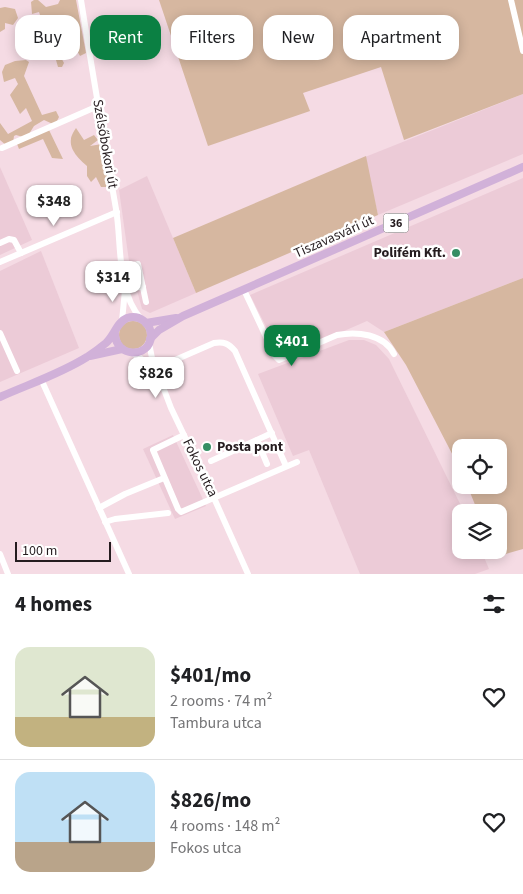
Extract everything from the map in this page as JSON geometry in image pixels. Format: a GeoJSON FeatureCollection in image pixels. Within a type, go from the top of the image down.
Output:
{"type":"FeatureCollection","features":[{"type":"Feature","properties":{"kind":"main road","name":"Tiszavasvári út"},"geometry":{"type":"LineString","coordinates":[[183,316],[523,167]]}},
{"type":"Feature","properties":{"kind":"main road","name":"36"},"geometry":{"type":"LineString","coordinates":[[122,321],[129,318],[143,321],[183,316]]}},
{"type":"Feature","properties":{"kind":"main road","name":"36"},"geometry":{"type":"LineString","coordinates":[[132,353],[142,350],[159,330],[183,316]]}},
{"type":"Feature","properties":{"kind":"main road"},"geometry":{"type":"LineString","coordinates":[[86,358],[106,343],[122,321]]}},
{"type":"Feature","properties":{"kind":"main road"},"geometry":{"type":"LineString","coordinates":[[143,321],[150,329],[150,341]]}},
{"type":"Feature","properties":{"kind":"main road"},"geometry":{"type":"LineString","coordinates":[[115,333],[117,344],[122,349],[132,353]]}},
{"type":"Feature","properties":{"kind":"main road"},"geometry":{"type":"LineString","coordinates":[[0,397],[86,358],[122,349]]}},
{"type":"Feature","properties":{"kind":"street","name":"Szélsőbokori út"},"geometry":{"type":"LineString","coordinates":[[81,0],[117,212],[126,288]]}},
{"type":"Feature","properties":{"kind":"street"},"geometry":{"type":"LineString","coordinates":[[511,0],[523,51]]}},
{"type":"Feature","properties":{"kind":"street"},"geometry":{"type":"LineString","coordinates":[[2,148],[98,106]]}},
{"type":"Feature","properties":{"kind":"street"},"geometry":{"type":"LineString","coordinates":[[0,262],[117,212]]}},
{"type":"Feature","properties":{"kind":"street"},"geometry":{"type":"LineString","coordinates":[[0,243],[9,239],[14,240],[21,253]]}},
{"type":"Feature","properties":{"kind":"street"},"geometry":{"type":"LineString","coordinates":[[123,268],[138,264],[146,302]]}},
{"type":"Feature","properties":{"kind":"street"},"geometry":{"type":"LineString","coordinates":[[126,288],[143,288]]}},
{"type":"Feature","properties":{"kind":"street"},"geometry":{"type":"LineString","coordinates":[[126,288],[132,306],[143,321]]}},
{"type":"Feature","properties":{"kind":"street"},"geometry":{"type":"LineString","coordinates":[[122,321],[126,288]]}},
{"type":"Feature","properties":{"kind":"street"},"geometry":{"type":"LineString","coordinates":[[244,290],[275,356],[279,360],[346,333],[376,338],[388,345],[394,354]]}},
{"type":"Feature","properties":{"kind":"street"},"geometry":{"type":"LineString","coordinates":[[0,333],[17,371]]}},
{"type":"Feature","properties":{"kind":"street","name":"Fokos utca"},"geometry":{"type":"LineString","coordinates":[[150,341],[154,367],[248,574]]}},
{"type":"Feature","properties":{"kind":"street"},"geometry":{"type":"LineString","coordinates":[[132,353],[154,367],[214,343],[226,343],[235,351],[286,466]]}},
{"type":"Feature","properties":{"kind":"street"},"geometry":{"type":"LineString","coordinates":[[41,379],[129,574]]}},
{"type":"Feature","properties":{"kind":"street"},"geometry":{"type":"LineString","coordinates":[[211,461],[272,434]]}},
{"type":"Feature","properties":{"kind":"street"},"geometry":{"type":"LineString","coordinates":[[184,436],[153,450],[178,509],[182,512],[297,462]]}},
{"type":"Feature","properties":{"kind":"street"},"geometry":{"type":"LineString","coordinates":[[257,440],[267,464]]}},
{"type":"Feature","properties":{"kind":"street"},"geometry":{"type":"LineString","coordinates":[[99,508],[125,494],[164,478]]}},
{"type":"Feature","properties":{"kind":"street"},"geometry":{"type":"LineString","coordinates":[[105,522],[115,519],[168,513]]}},
{"type":"Feature","properties":{"kind":"street"},"geometry":{"type":"LineString","coordinates":[[0,554],[8,574]]}},
{"type":"Feature","properties":{"kind":"shaded area"},"geometry":{"type":"Polygon","coordinates":[[[38,0],[46,7],[58,4],[60,0],[76,0],[79,15],[40,15],[39,12],[32,14],[31,2],[38,0]]]}},
{"type":"Feature","properties":{"kind":"shaded area"},"geometry":{"type":"Polygon","coordinates":[[[159,0],[523,0],[523,94],[404,140],[381,67],[303,93],[310,111],[208,146],[179,60],[253,60],[253,15],[171,15],[171,36],[159,0]]]}},
{"type":"Feature","properties":{"kind":"shaded area"},"geometry":{"type":"Polygon","coordinates":[[[0,8],[15,9],[17,15],[15,15],[13,25],[5,23],[5,29],[0,32],[0,8]]]}},
{"type":"Feature","properties":{"kind":"shaded area"},"geometry":{"type":"Polygon","coordinates":[[[80,21],[86,53],[80,56],[80,21]]]}},
{"type":"Feature","properties":{"kind":"shaded area"},"geometry":{"type":"Polygon","coordinates":[[[26,60],[29,62],[24,76],[42,115],[56,111],[59,117],[55,125],[44,120],[34,126],[29,134],[23,137],[14,136],[13,143],[7,146],[0,140],[0,123],[8,134],[32,121],[26,108],[20,114],[10,95],[18,84],[15,78],[4,82],[2,72],[5,65],[15,61],[26,60]]]}},
{"type":"Feature","properties":{"kind":"shaded area"},"geometry":{"type":"Polygon","coordinates":[[[56,60],[62,60],[64,63],[62,67],[58,67],[56,60]]]}},
{"type":"Feature","properties":{"kind":"shaded area"},"geometry":{"type":"Polygon","coordinates":[[[523,94],[523,154],[378,215],[365,157],[523,94]]]}},
{"type":"Feature","properties":{"kind":"shaded area"},"geometry":{"type":"Polygon","coordinates":[[[76,128],[84,140],[94,135],[98,140],[90,146],[102,144],[109,187],[101,187],[96,177],[91,182],[87,176],[87,166],[76,154],[71,143],[71,138],[76,128]]]}},
{"type":"Feature","properties":{"kind":"shaded area"},"geometry":{"type":"Polygon","coordinates":[[[49,130],[63,159],[52,158],[43,139],[19,149],[17,144],[49,130]]]}},
{"type":"Feature","properties":{"kind":"shaded area"},"geometry":{"type":"Polygon","coordinates":[[[366,156],[378,215],[196,293],[173,238],[366,156]]]}},
{"type":"Feature","properties":{"kind":"shaded area"},"geometry":{"type":"Polygon","coordinates":[[[0,167],[32,240],[0,255],[0,167]]]}},
{"type":"Feature","properties":{"kind":"shaded area"},"geometry":{"type":"Polygon","coordinates":[[[147,176],[196,293],[150,313],[142,309],[129,261],[119,190],[147,176]]]}},
{"type":"Feature","properties":{"kind":"shaded area"},"geometry":{"type":"Polygon","coordinates":[[[523,178],[523,278],[384,332],[367,321],[282,358],[250,295],[523,178]]]}},
{"type":"Feature","properties":{"kind":"shaded area"},"geometry":{"type":"Polygon","coordinates":[[[41,251],[79,348],[0,382],[0,271],[41,251]]]}},
{"type":"Feature","properties":{"kind":"shaded area"},"geometry":{"type":"Polygon","coordinates":[[[523,278],[523,549],[507,554],[507,504],[475,504],[471,494],[507,494],[507,439],[452,439],[452,454],[406,365],[384,332],[523,278]]]}},
{"type":"Feature","properties":{"kind":"shaded area"},"geometry":{"type":"Polygon","coordinates":[[[133,321],[143,325],[147,335],[143,345],[133,349],[123,345],[119,335],[123,325],[133,321]]]}},
{"type":"Feature","properties":{"kind":"shaded area"},"geometry":{"type":"Polygon","coordinates":[[[349,340],[364,340],[376,345],[389,359],[452,488],[452,494],[455,494],[460,504],[452,504],[452,559],[485,559],[489,569],[475,574],[360,574],[309,450],[293,456],[258,374],[349,340]]]}},
{"type":"Feature","properties":{"kind":"shaded area"},"geometry":{"type":"Polygon","coordinates":[[[173,435],[206,506],[175,519],[143,449],[173,435]]]}},
{"type":"Feature","properties":{"kind":"place","name":"Polifém Kft."},"geometry":{"type":"Point","coordinates":[456,253]}},
{"type":"Feature","properties":{"kind":"place","name":"Posta pont"},"geometry":{"type":"Point","coordinates":[207,447]}}]}
